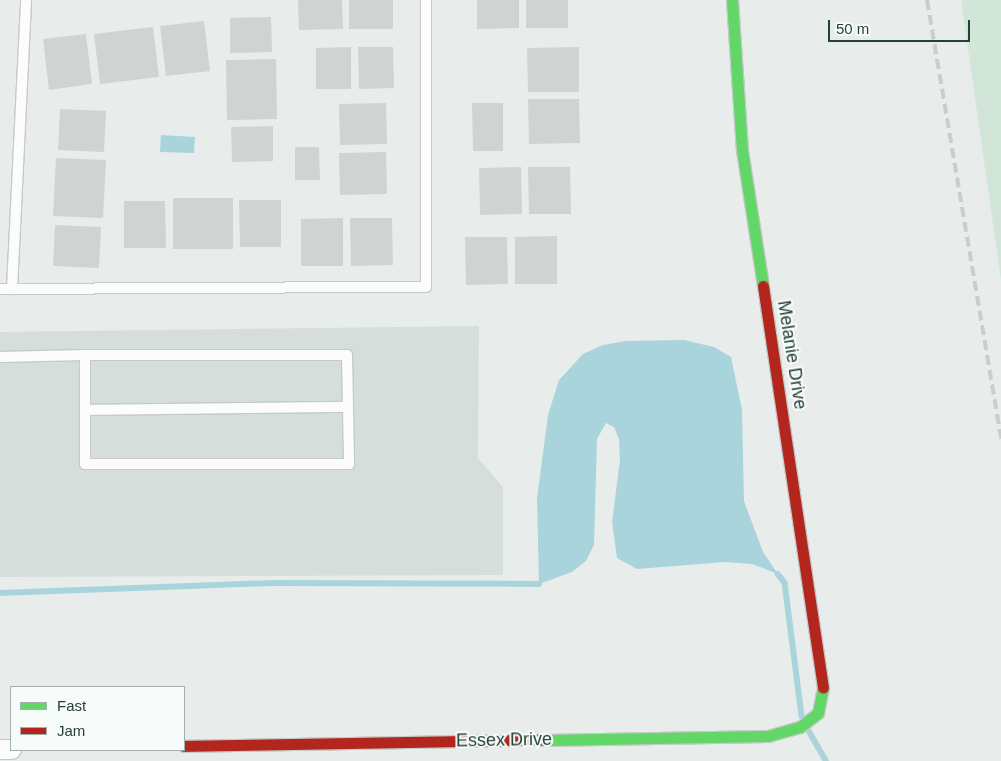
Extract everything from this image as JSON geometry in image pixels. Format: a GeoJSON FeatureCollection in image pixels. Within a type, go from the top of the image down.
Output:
{"type":"FeatureCollection","features":[{"type":"Feature","properties":{"kind":"street","name":"Melanie Drive"},"geometry":{"type":"LineString","coordinates":[[732,0],[742,150],[822,672],[823,698],[814,716]]}},
{"type":"Feature","properties":{"kind":"street","name":"Essex Drive"},"geometry":{"type":"LineString","coordinates":[[185,746],[768,736],[800,727],[814,716]]}},
{"type":"Feature","properties":{"kind":"lane"},"geometry":{"type":"LineString","coordinates":[[12,288],[26,0]]}},
{"type":"Feature","properties":{"kind":"lane"},"geometry":{"type":"LineString","coordinates":[[0,288],[426,287],[426,0]]}},
{"type":"Feature","properties":{"kind":"lane"},"geometry":{"type":"LineString","coordinates":[[0,357],[85,355],[347,355],[349,464],[85,464],[85,355]]}},
{"type":"Feature","properties":{"kind":"lane"},"geometry":{"type":"LineString","coordinates":[[85,410],[348,407]]}},
{"type":"Feature","properties":{"kind":"shaded area"},"geometry":{"type":"Polygon","coordinates":[[[479,326],[478,458],[503,487],[503,575],[0,577],[0,332],[479,326]]]}},
{"type":"Feature","properties":{"kind":"green space"},"geometry":{"type":"Polygon","coordinates":[[[961,0],[1001,0],[1001,281],[961,0]]]}},
{"type":"Feature","properties":{"kind":"water"},"geometry":{"type":"Polygon","coordinates":[[[161,135],[195,137],[194,153],[160,152],[161,135]]]}},
{"type":"Feature","properties":{"kind":"water"},"geometry":{"type":"Polygon","coordinates":[[[684,340],[714,347],[731,357],[742,410],[744,501],[763,552],[778,574],[752,564],[725,562],[637,569],[617,558],[612,522],[620,460],[619,439],[614,427],[606,423],[597,439],[594,545],[586,561],[572,572],[539,584],[537,498],[548,415],[559,380],[583,354],[603,345],[626,341],[684,340]]]}},
{"type":"Feature","properties":{"kind":"building"},"geometry":{"type":"Polygon","coordinates":[[[298,0],[342,0],[343,29],[299,30],[298,0]]]}},
{"type":"Feature","properties":{"kind":"building"},"geometry":{"type":"Polygon","coordinates":[[[349,0],[393,0],[393,29],[349,29],[349,0]]]}},
{"type":"Feature","properties":{"kind":"building"},"geometry":{"type":"Polygon","coordinates":[[[477,0],[519,0],[519,28],[477,29],[477,0]]]}},
{"type":"Feature","properties":{"kind":"building"},"geometry":{"type":"Polygon","coordinates":[[[526,0],[568,0],[568,28],[526,28],[526,0]]]}},
{"type":"Feature","properties":{"kind":"building"},"geometry":{"type":"Polygon","coordinates":[[[271,17],[272,52],[230,53],[230,18],[271,17]]]}},
{"type":"Feature","properties":{"kind":"building"},"geometry":{"type":"Polygon","coordinates":[[[204,21],[210,71],[166,76],[160,26],[204,21]]]}},
{"type":"Feature","properties":{"kind":"building"},"geometry":{"type":"Polygon","coordinates":[[[153,27],[159,77],[100,84],[94,34],[153,27]]]}},
{"type":"Feature","properties":{"kind":"building"},"geometry":{"type":"Polygon","coordinates":[[[86,34],[92,84],[49,90],[43,39],[86,34]]]}},
{"type":"Feature","properties":{"kind":"building"},"geometry":{"type":"Polygon","coordinates":[[[351,47],[351,89],[316,89],[316,48],[351,47]]]}},
{"type":"Feature","properties":{"kind":"building"},"geometry":{"type":"Polygon","coordinates":[[[358,47],[393,47],[394,88],[359,89],[358,47]]]}},
{"type":"Feature","properties":{"kind":"building"},"geometry":{"type":"Polygon","coordinates":[[[579,47],[579,92],[528,92],[527,48],[579,47]]]}},
{"type":"Feature","properties":{"kind":"building"},"geometry":{"type":"Polygon","coordinates":[[[276,59],[277,119],[227,120],[226,60],[276,59]]]}},
{"type":"Feature","properties":{"kind":"building"},"geometry":{"type":"Polygon","coordinates":[[[528,99],[579,99],[580,143],[529,144],[528,99]]]}},
{"type":"Feature","properties":{"kind":"building"},"geometry":{"type":"Polygon","coordinates":[[[386,103],[387,144],[340,145],[339,104],[386,103]]]}},
{"type":"Feature","properties":{"kind":"building"},"geometry":{"type":"Polygon","coordinates":[[[472,103],[503,103],[503,151],[473,151],[472,103]]]}},
{"type":"Feature","properties":{"kind":"building"},"geometry":{"type":"Polygon","coordinates":[[[60,109],[106,111],[104,152],[58,150],[60,109]]]}},
{"type":"Feature","properties":{"kind":"building"},"geometry":{"type":"Polygon","coordinates":[[[273,126],[273,161],[232,162],[231,127],[273,126]]]}},
{"type":"Feature","properties":{"kind":"building"},"geometry":{"type":"Polygon","coordinates":[[[295,147],[319,147],[320,180],[295,180],[295,147]]]}},
{"type":"Feature","properties":{"kind":"building"},"geometry":{"type":"Polygon","coordinates":[[[386,152],[387,194],[340,195],[339,153],[386,152]]]}},
{"type":"Feature","properties":{"kind":"building"},"geometry":{"type":"Polygon","coordinates":[[[56,158],[106,160],[103,218],[53,216],[56,158]]]}},
{"type":"Feature","properties":{"kind":"building"},"geometry":{"type":"Polygon","coordinates":[[[521,167],[522,214],[480,215],[479,168],[521,167]]]}},
{"type":"Feature","properties":{"kind":"building"},"geometry":{"type":"Polygon","coordinates":[[[528,167],[570,167],[571,214],[529,214],[528,167]]]}},
{"type":"Feature","properties":{"kind":"building"},"geometry":{"type":"Polygon","coordinates":[[[173,198],[233,198],[233,249],[173,249],[173,198]]]}},
{"type":"Feature","properties":{"kind":"building"},"geometry":{"type":"Polygon","coordinates":[[[239,200],[281,200],[281,247],[240,247],[239,200]]]}},
{"type":"Feature","properties":{"kind":"building"},"geometry":{"type":"Polygon","coordinates":[[[124,201],[165,201],[166,248],[124,248],[124,201]]]}},
{"type":"Feature","properties":{"kind":"building"},"geometry":{"type":"Polygon","coordinates":[[[343,218],[343,266],[301,266],[301,219],[343,218]]]}},
{"type":"Feature","properties":{"kind":"building"},"geometry":{"type":"Polygon","coordinates":[[[350,218],[392,218],[393,265],[351,266],[350,218]]]}},
{"type":"Feature","properties":{"kind":"building"},"geometry":{"type":"Polygon","coordinates":[[[55,225],[101,227],[99,268],[53,266],[55,225]]]}},
{"type":"Feature","properties":{"kind":"building"},"geometry":{"type":"Polygon","coordinates":[[[557,236],[557,284],[515,284],[515,237],[557,236]]]}},
{"type":"Feature","properties":{"kind":"building"},"geometry":{"type":"Polygon","coordinates":[[[465,237],[507,237],[508,284],[466,285],[465,237]]]}},
{"type":"Feature","properties":{"kind":"waterway"},"geometry":{"type":"LineString","coordinates":[[778,574],[785,583],[802,716]]}},
{"type":"Feature","properties":{"kind":"waterway"},"geometry":{"type":"LineString","coordinates":[[0,593],[272,583],[539,584]]}},
{"type":"Feature","properties":{"kind":"waterway"},"geometry":{"type":"LineString","coordinates":[[809,731],[826,761]]}},
{"type":"Feature","properties":{"kind":"railway"},"geometry":{"type":"LineString","coordinates":[[927,0],[1001,439]]}},
{"type":"Feature","properties":{"kind":"traffic: fast"},"geometry":{"type":"LineString","coordinates":[[732,0],[742,150],[763,286]]}},
{"type":"Feature","properties":{"kind":"traffic: fast"},"geometry":{"type":"LineString","coordinates":[[545,740],[768,736],[800,727],[818,713],[823,688]]}},
{"type":"Feature","properties":{"kind":"traffic: jam"},"geometry":{"type":"LineString","coordinates":[[763,286],[823,688]]}},
{"type":"Feature","properties":{"kind":"traffic: jam"},"geometry":{"type":"LineString","coordinates":[[185,746],[545,740]]}}]}
